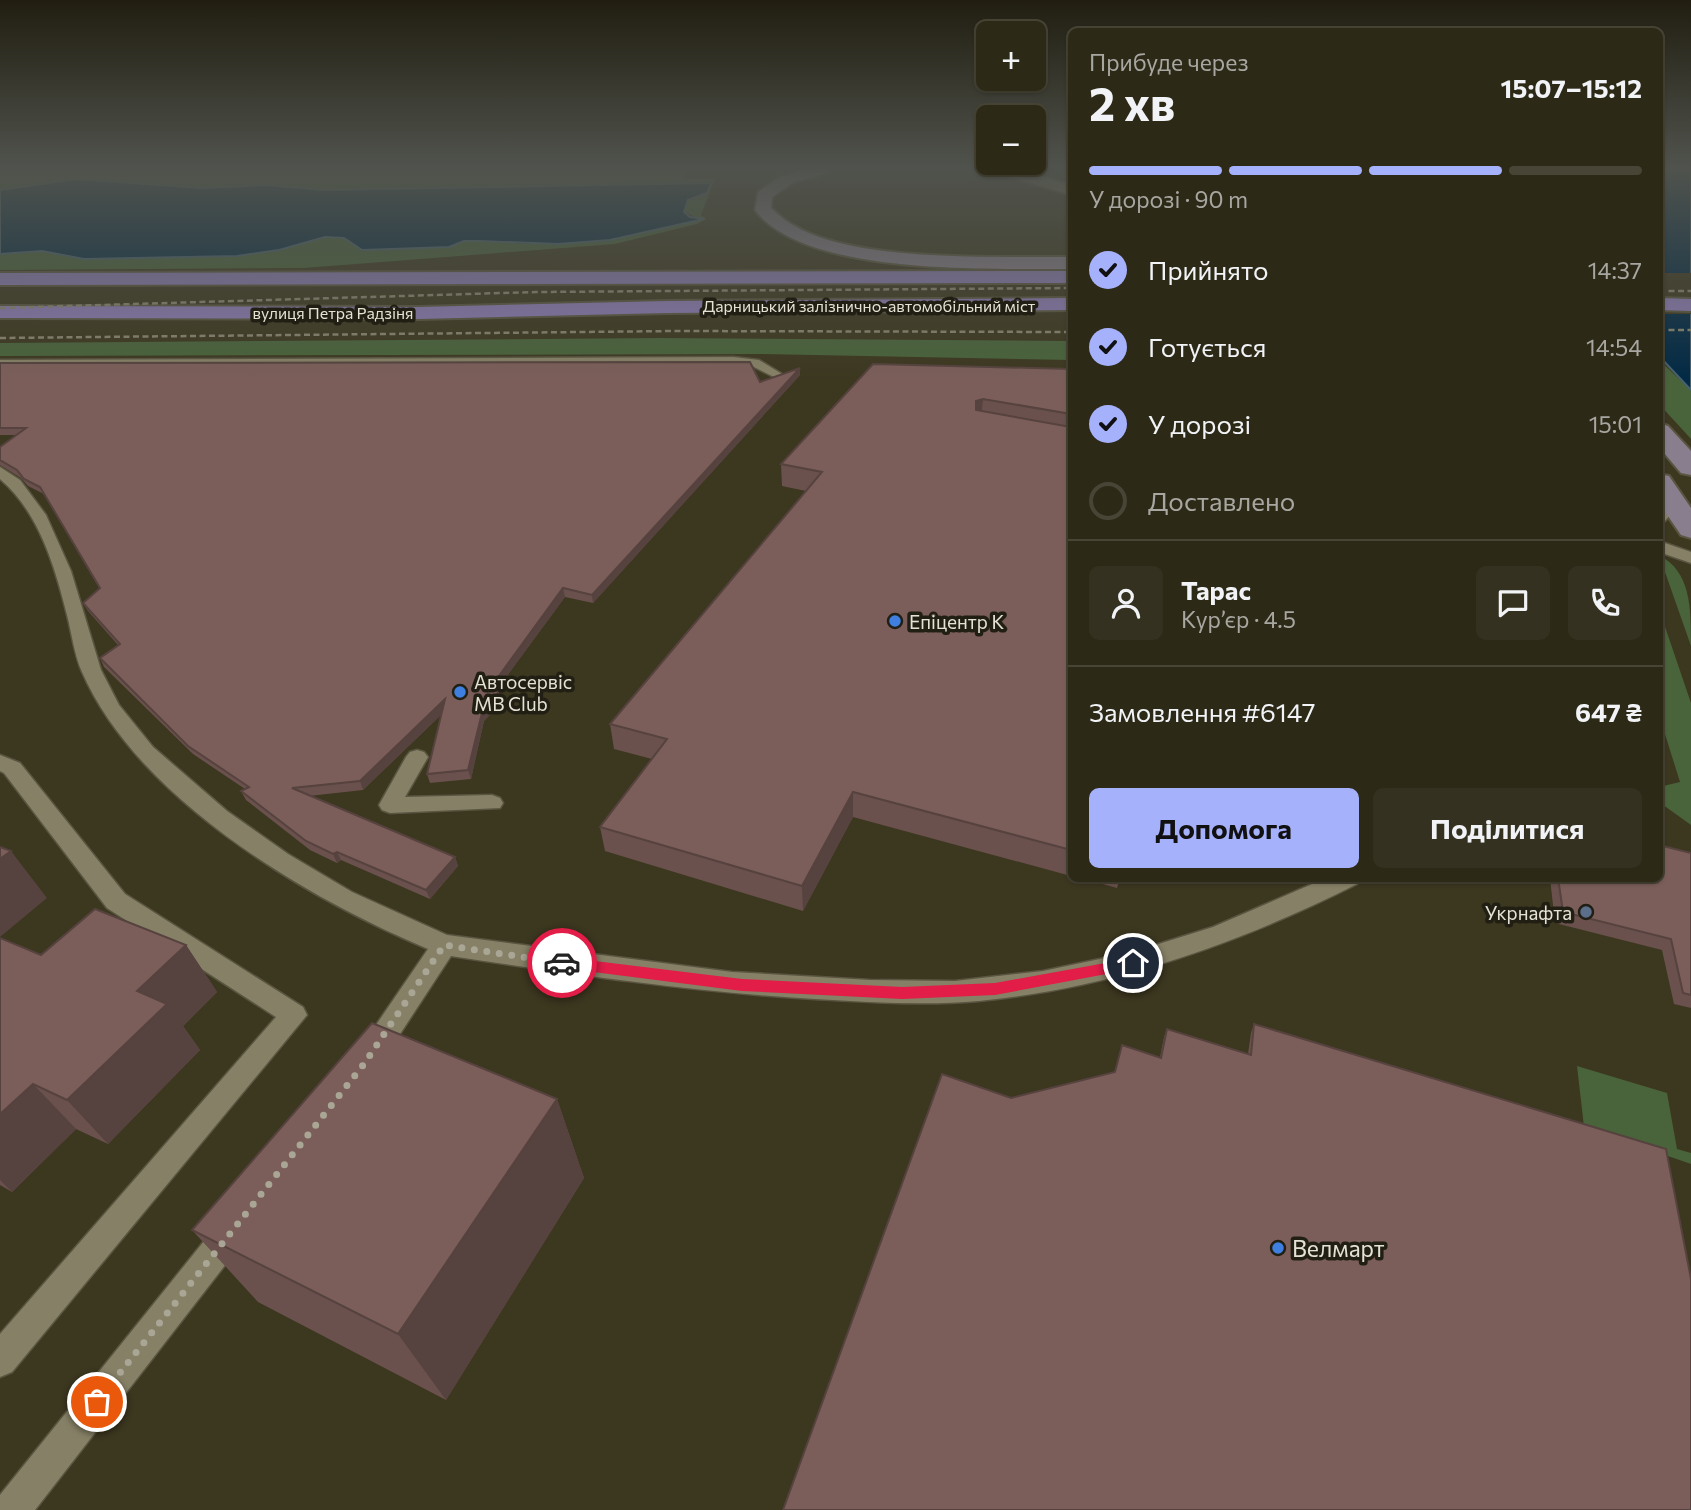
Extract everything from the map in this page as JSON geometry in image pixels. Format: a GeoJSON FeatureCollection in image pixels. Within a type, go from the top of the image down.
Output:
{"type":"FeatureCollection","features":[{"type":"Feature","properties":{"kind":"main road"},"geometry":{"type":"LineString","coordinates":[[814,239],[853,251],[909,258],[1068,262]]}},
{"type":"Feature","properties":{"kind":"main road","name":"Дарницький залізнично-автомобільний міст"},"geometry":{"type":"LineString","coordinates":[[677,277],[1068,277]]}},
{"type":"Feature","properties":{"kind":"main road","name":"вулиця Петра Радзіня"},"geometry":{"type":"LineString","coordinates":[[0,279],[677,277]]}},
{"type":"Feature","properties":{"kind":"main road","name":"Дарницький залізнично-автомобільний міст"},"geometry":{"type":"LineString","coordinates":[[667,307],[1068,303]]}},
{"type":"Feature","properties":{"kind":"main road"},"geometry":{"type":"LineString","coordinates":[[1663,304],[1691,304]]}},
{"type":"Feature","properties":{"kind":"main road","name":"вулиця Петра Радзіня"},"geometry":{"type":"LineString","coordinates":[[0,312],[418,313],[667,307]]}},
{"type":"Feature","properties":{"kind":"main road"},"geometry":{"type":"LineString","coordinates":[[1663,436],[1691,467]]}},
{"type":"Feature","properties":{"kind":"main road"},"geometry":{"type":"LineString","coordinates":[[1664,501],[1691,528]]}},
{"type":"Feature","properties":{"kind":"lane"},"geometry":{"type":"LineString","coordinates":[[0,363],[733,361],[755,363],[776,374]]}},
{"type":"Feature","properties":{"kind":"lane"},"geometry":{"type":"LineString","coordinates":[[0,471],[17,483],[29,498],[58,559],[90,669],[124,730],[147,755],[271,858],[337,896],[412,933],[444,945],[586,967],[742,985],[902,993],[995,989],[1133,963],[1230,930],[1313,897],[1341,882]]}},
{"type":"Feature","properties":{"kind":"lane"},"geometry":{"type":"LineString","coordinates":[[1663,548],[1691,558]]}},
{"type":"Feature","properties":{"kind":"lane"},"geometry":{"type":"LineString","coordinates":[[417,757],[390,805],[492,803]]}},
{"type":"Feature","properties":{"kind":"lane"},"geometry":{"type":"LineString","coordinates":[[0,762],[12,768],[116,901],[293,1015],[0,1360]]}},
{"type":"Feature","properties":{"kind":"lane"},"geometry":{"type":"LineString","coordinates":[[356,1075],[444,945]]}},
{"type":"Feature","properties":{"kind":"lane"},"geometry":{"type":"LineString","coordinates":[[12,1510],[245,1216]]}},
{"type":"Feature","properties":{"kind":"green space"},"geometry":{"type":"Polygon","coordinates":[[[0,239],[32,239],[92,248],[118,258],[237,256],[279,250],[316,239],[346,239],[362,250],[449,247],[464,241],[531,244],[634,239],[615,244],[304,268],[0,270],[0,239]]]}},
{"type":"Feature","properties":{"kind":"green space"},"geometry":{"type":"Polygon","coordinates":[[[660,338],[1068,341],[1068,360],[760,354],[0,356],[0,343],[660,338]]]}},
{"type":"Feature","properties":{"kind":"green space"},"geometry":{"type":"Polygon","coordinates":[[[1663,364],[1691,390],[1691,439],[1663,408],[1663,364]]]}},
{"type":"Feature","properties":{"kind":"green space"},"geometry":{"type":"Polygon","coordinates":[[[1663,558],[1678,571],[1687,592],[1691,646],[1663,566],[1663,558]]]}},
{"type":"Feature","properties":{"kind":"green space"},"geometry":{"type":"Polygon","coordinates":[[[1663,621],[1691,703],[1691,825],[1663,805],[1663,786],[1680,782],[1663,728],[1663,621]]]}},
{"type":"Feature","properties":{"kind":"green space"},"geometry":{"type":"Polygon","coordinates":[[[1577,1066],[1667,1093],[1677,1149],[1691,1153],[1691,1164],[1584,1127],[1577,1066]]]}},
{"type":"Feature","properties":{"kind":"water"},"geometry":{"type":"Polygon","coordinates":[[[0,239],[316,239],[279,250],[237,256],[84,259],[42,251],[0,254],[0,239]]]}},
{"type":"Feature","properties":{"kind":"water"},"geometry":{"type":"Polygon","coordinates":[[[346,239],[612,239],[558,244],[464,241],[449,247],[362,250],[346,239]]]}},
{"type":"Feature","properties":{"kind":"water"},"geometry":{"type":"Polygon","coordinates":[[[1663,239],[1691,239],[1691,390],[1663,360],[1663,239]]]}},
{"type":"Feature","properties":{"kind":"pier"},"geometry":{"type":"Polygon","coordinates":[[[1663,273],[1691,273],[1691,314],[1663,314],[1663,273]]]}},
{"type":"Feature","properties":{"kind":"building"},"geometry":{"type":"Polygon","coordinates":[[[750,362],[760,382],[800,368],[592,595],[563,588],[496,680],[498,696],[482,713],[468,770],[427,774],[445,699],[360,781],[292,788],[455,857],[426,890],[306,841],[241,791],[249,787],[188,746],[100,658],[120,644],[83,603],[100,588],[40,487],[24,479],[17,470],[0,460],[0,447],[26,428],[0,428],[0,363],[750,362]]]}},
{"type":"Feature","properties":{"kind":"building","name":"Епіцентр К"},"geometry":{"type":"Polygon","coordinates":[[[873,364],[1068,369],[1068,413],[983,399],[976,401],[976,410],[1068,426],[1068,849],[853,792],[802,886],[600,827],[667,739],[610,724],[822,472],[781,464],[873,364]]]}},
{"type":"Feature","properties":{"kind":"building"},"geometry":{"type":"Polygon","coordinates":[[[1663,846],[1691,853],[1691,995],[1683,993],[1671,939],[1563,912],[1559,882],[1663,882],[1663,846]]]}},
{"type":"Feature","properties":{"kind":"building"},"geometry":{"type":"Polygon","coordinates":[[[0,847],[11,851],[0,859],[0,847]]]}},
{"type":"Feature","properties":{"kind":"building"},"geometry":{"type":"Polygon","coordinates":[[[95,909],[186,945],[137,991],[167,1004],[67,1100],[33,1084],[0,1114],[0,938],[41,955],[95,909]]]}},
{"type":"Feature","properties":{"kind":"building"},"geometry":{"type":"Polygon","coordinates":[[[372,1023],[557,1099],[398,1334],[192,1230],[372,1023]]]}},
{"type":"Feature","properties":{"kind":"building","name":"Велмарт"},"geometry":{"type":"Polygon","coordinates":[[[1254,1024],[1666,1149],[1691,1279],[1691,1510],[783,1510],[942,1074],[1011,1098],[1115,1072],[1122,1045],[1161,1058],[1167,1029],[1251,1055],[1254,1024]]]}},
{"type":"Feature","properties":{"kind":"railway"},"geometry":{"type":"LineString","coordinates":[[0,308],[536,292],[1068,288]]}},
{"type":"Feature","properties":{"kind":"railway"},"geometry":{"type":"LineString","coordinates":[[1663,291],[1691,291]]}},
{"type":"Feature","properties":{"kind":"railway"},"geometry":{"type":"LineString","coordinates":[[1663,330],[1691,330]]}},
{"type":"Feature","properties":{"kind":"railway"},"geometry":{"type":"LineString","coordinates":[[0,338],[676,331],[1068,332]]}},
{"type":"Feature","properties":{"kind":"way so far"},"geometry":{"type":"LineString","coordinates":[[97,1402],[364,1064],[427,975],[444,945],[562,963]]}},
{"type":"Feature","properties":{"kind":"place","name":"Епіцентр К"},"geometry":{"type":"Point","coordinates":[895,621]}},
{"type":"Feature","properties":{"kind":"place","name":"Автосервіс MB Club"},"geometry":{"type":"Point","coordinates":[460,692]}},
{"type":"Feature","properties":{"kind":"place","name":"Укрнафта"},"geometry":{"type":"Point","coordinates":[1586,912]}},
{"type":"Feature","properties":{"kind":"place","name":"Велмарт"},"geometry":{"type":"Point","coordinates":[1278,1248]}},
{"type":"Feature","properties":{"kind":"route"},"geometry":{"type":"LineString","coordinates":[[562,963],[742,985],[902,993],[995,989],[1133,963]]}}]}
